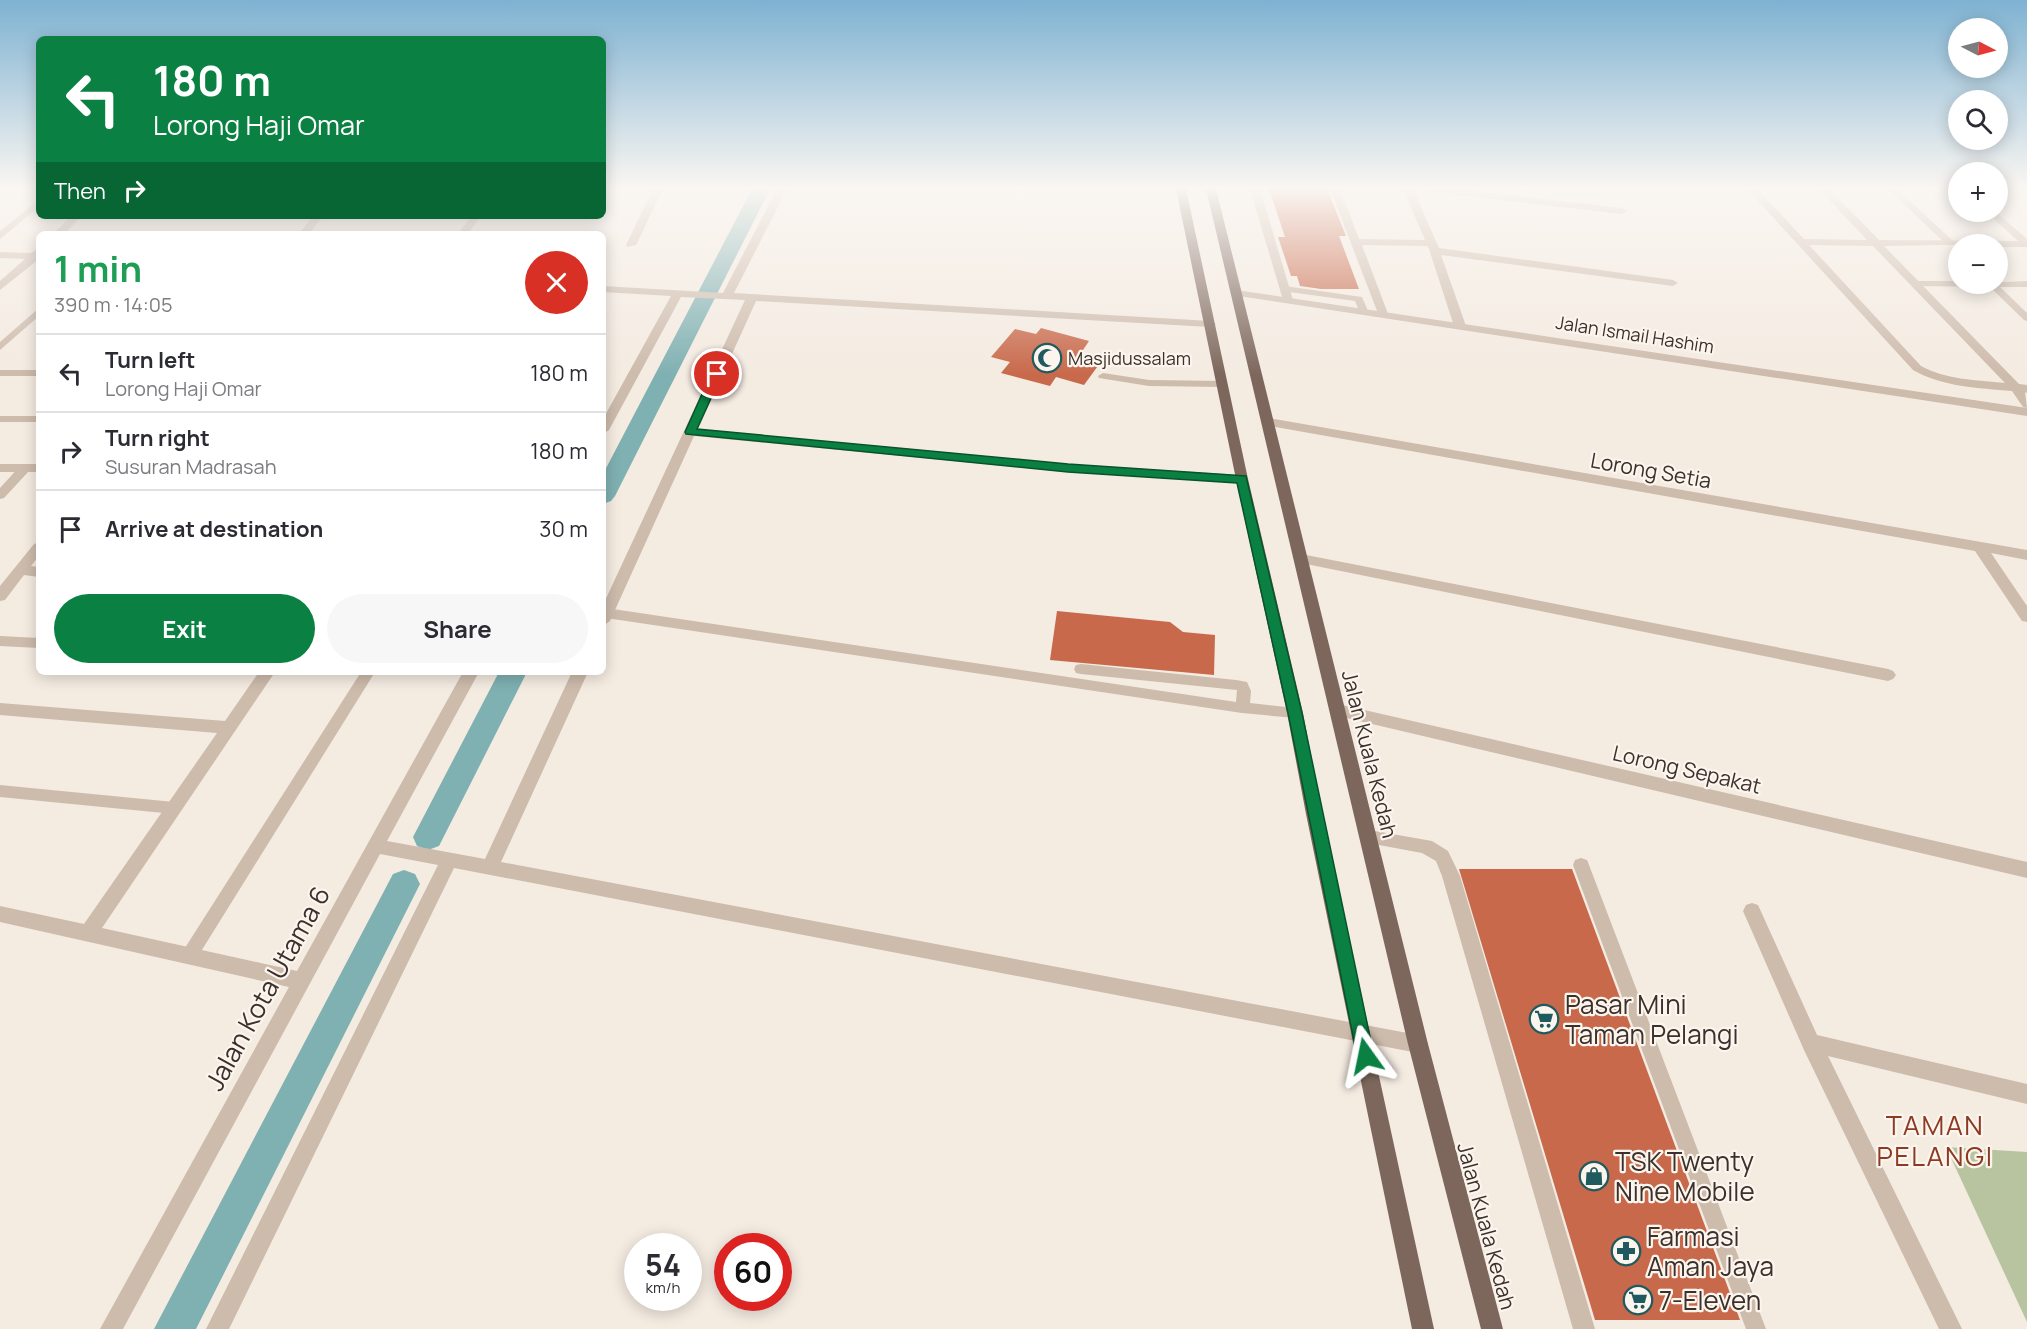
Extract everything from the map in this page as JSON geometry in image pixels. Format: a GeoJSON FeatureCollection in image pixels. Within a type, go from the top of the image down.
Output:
{"type":"FeatureCollection","features":[{"type":"Feature","properties":{"kind":"main road"},"geometry":{"type":"LineString","coordinates":[[1194,251],[1242,479],[1295,713],[1424,1329]]}},
{"type":"Feature","properties":{"kind":"main road","name":"Jalan Kuala Kedah"},"geometry":{"type":"LineString","coordinates":[[1226,251],[1418,1044],[1492,1329]]}},
{"type":"Feature","properties":{"kind":"street"},"geometry":{"type":"LineString","coordinates":[[727,296],[750,251]]}},
{"type":"Feature","properties":{"kind":"street"},"geometry":{"type":"LineString","coordinates":[[1274,251],[1287,295]]}},
{"type":"Feature","properties":{"kind":"street"},"geometry":{"type":"LineString","coordinates":[[1359,251],[1383,314]]}},
{"type":"Feature","properties":{"kind":"street"},"geometry":{"type":"LineString","coordinates":[[1435,251],[1460,326]]}},
{"type":"Feature","properties":{"kind":"street"},"geometry":{"type":"LineString","coordinates":[[1461,251],[1673,283]]}},
{"type":"Feature","properties":{"kind":"street"},"geometry":{"type":"LineString","coordinates":[[1807,251],[1925,374],[1942,379],[2022,389]]}},
{"type":"Feature","properties":{"kind":"street"},"geometry":{"type":"LineString","coordinates":[[1885,251],[2022,389],[2027,404]]}},
{"type":"Feature","properties":{"kind":"street"},"geometry":{"type":"LineString","coordinates":[[0,255],[36,254]]}},
{"type":"Feature","properties":{"kind":"street"},"geometry":{"type":"LineString","coordinates":[[0,287],[36,255]]}},
{"type":"Feature","properties":{"kind":"street"},"geometry":{"type":"LineString","coordinates":[[606,291],[678,293],[1210,324]]}},
{"type":"Feature","properties":{"kind":"street"},"geometry":{"type":"LineString","coordinates":[[606,425],[678,293]]}},
{"type":"Feature","properties":{"kind":"street","name":"Jalan Ismail Hashim"},"geometry":{"type":"LineString","coordinates":[[1236,293],[1287,295],[1363,311],[2027,412]]}},
{"type":"Feature","properties":{"kind":"street"},"geometry":{"type":"LineString","coordinates":[[606,615],[752,298]]}},
{"type":"Feature","properties":{"kind":"street"},"geometry":{"type":"LineString","coordinates":[[0,373],[36,373]]}},
{"type":"Feature","properties":{"kind":"street","name":"Lorong Setia"},"geometry":{"type":"LineString","coordinates":[[1268,422],[2027,555]]}},
{"type":"Feature","properties":{"kind":"street"},"geometry":{"type":"LineString","coordinates":[[690,432],[1068,468],[1242,479]]}},
{"type":"Feature","properties":{"kind":"street"},"geometry":{"type":"LineString","coordinates":[[0,468],[36,468]]}},
{"type":"Feature","properties":{"kind":"street"},"geometry":{"type":"LineString","coordinates":[[1980,548],[2027,617]]}},
{"type":"Feature","properties":{"kind":"street"},"geometry":{"type":"LineString","coordinates":[[0,596],[36,551]]}},
{"type":"Feature","properties":{"kind":"street"},"geometry":{"type":"LineString","coordinates":[[1301,559],[1888,675]]}},
{"type":"Feature","properties":{"kind":"street"},"geometry":{"type":"LineString","coordinates":[[20,570],[36,572]]}},
{"type":"Feature","properties":{"kind":"street"},"geometry":{"type":"LineString","coordinates":[[88,934],[265,675]]}},
{"type":"Feature","properties":{"kind":"street","name":"Jalan Kota Utama 6"},"geometry":{"type":"LineString","coordinates":[[111,1329],[469,675]]}},
{"type":"Feature","properties":{"kind":"street"},"geometry":{"type":"LineString","coordinates":[[490,868],[578,675]]}},
{"type":"Feature","properties":{"kind":"street"},"geometry":{"type":"LineString","coordinates":[[0,709],[229,728]]}},
{"type":"Feature","properties":{"kind":"street","name":"Lorong Sepakat"},"geometry":{"type":"LineString","coordinates":[[1338,710],[2027,870]]}},
{"type":"Feature","properties":{"kind":"street"},"geometry":{"type":"LineString","coordinates":[[1369,837],[1426,846],[1442,856],[1450,876],[1584,1329]]}},
{"type":"Feature","properties":{"kind":"street"},"geometry":{"type":"LineString","coordinates":[[376,846],[448,862],[490,868],[1418,1044]]}},
{"type":"Feature","properties":{"kind":"street"},"geometry":{"type":"LineString","coordinates":[[217,1329],[448,862]]}},
{"type":"Feature","properties":{"kind":"street"},"geometry":{"type":"LineString","coordinates":[[1752,911],[1811,1043],[1951,1329]]}},
{"type":"Feature","properties":{"kind":"street"},"geometry":{"type":"LineString","coordinates":[[0,914],[302,981]]}},
{"type":"Feature","properties":{"kind":"street"},"geometry":{"type":"LineString","coordinates":[[1811,1043],[2027,1094]]}},
{"type":"Feature","properties":{"kind":"lane"},"geometry":{"type":"LineString","coordinates":[[1916,284],[1948,284]]}},
{"type":"Feature","properties":{"kind":"lane"},"geometry":{"type":"LineString","coordinates":[[2008,285],[2027,284]]}},
{"type":"Feature","properties":{"kind":"lane"},"geometry":{"type":"LineString","coordinates":[[2002,294],[2027,318]]}},
{"type":"Feature","properties":{"kind":"lane"},"geometry":{"type":"LineString","coordinates":[[0,347],[36,314]]}},
{"type":"Feature","properties":{"kind":"lane"},"geometry":{"type":"LineString","coordinates":[[1103,376],[1149,383],[1222,384]]}},
{"type":"Feature","properties":{"kind":"lane"},"geometry":{"type":"LineString","coordinates":[[0,419],[36,419]]}},
{"type":"Feature","properties":{"kind":"lane"},"geometry":{"type":"LineString","coordinates":[[0,495],[25,468]]}},
{"type":"Feature","properties":{"kind":"lane"},"geometry":{"type":"LineString","coordinates":[[606,617],[1242,708],[1295,713]]}},
{"type":"Feature","properties":{"kind":"lane"},"geometry":{"type":"LineString","coordinates":[[0,641],[36,643]]}},
{"type":"Feature","properties":{"kind":"lane"},"geometry":{"type":"LineString","coordinates":[[1081,669],[1236,684],[1242,686],[1244,691],[1242,708]]}},
{"type":"Feature","properties":{"kind":"lane"},"geometry":{"type":"LineString","coordinates":[[189,956],[366,675]]}},
{"type":"Feature","properties":{"kind":"lane"},"geometry":{"type":"LineString","coordinates":[[0,791],[174,808]]}},
{"type":"Feature","properties":{"kind":"lane"},"geometry":{"type":"LineString","coordinates":[[1581,866],[1756,1329]]}},
{"type":"Feature","properties":{"kind":"green space"},"geometry":{"type":"Polygon","coordinates":[[[1946,1147],[2027,1152],[2027,1322],[1946,1147]]]}},
{"type":"Feature","properties":{"kind":"building"},"geometry":{"type":"Polygon","coordinates":[[[1283,251],[1345,251],[1359,289],[1321,289],[1300,286],[1297,276],[1291,276],[1283,251]]]}},
{"type":"Feature","properties":{"kind":"building","name":"Masjidussalam"},"geometry":{"type":"Polygon","coordinates":[[[1041,328],[1089,341],[1081,353],[1103,359],[1084,385],[1056,377],[1050,386],[1001,373],[1010,362],[991,357],[1015,329],[1036,334],[1041,328]]]}},
{"type":"Feature","properties":{"kind":"building"},"geometry":{"type":"Polygon","coordinates":[[[1057,611],[1170,622],[1183,632],[1215,635],[1214,675],[1050,660],[1057,611]]]}},
{"type":"Feature","properties":{"kind":"building"},"geometry":{"type":"Polygon","coordinates":[[[1459,869],[1572,869],[1740,1320],[1595,1320],[1459,869]]]}},
{"type":"Feature","properties":{"kind":"waterway"},"geometry":{"type":"LineString","coordinates":[[606,490],[729,251]]}},
{"type":"Feature","properties":{"kind":"waterway"},"geometry":{"type":"LineString","coordinates":[[428,837],[511,675]]}},
{"type":"Feature","properties":{"kind":"waterway"},"geometry":{"type":"LineString","coordinates":[[174,1329],[404,884]]}},
{"type":"Feature","properties":{"kind":"place","name":"Masjidussalam"},"geometry":{"type":"Point","coordinates":[1047,358]}},
{"type":"Feature","properties":{"kind":"place","name":"Pasar Mini Taman Pelangi"},"geometry":{"type":"Point","coordinates":[1544,1019]}},
{"type":"Feature","properties":{"kind":"place","name":"TSK Twenty Nine Mobile"},"geometry":{"type":"Point","coordinates":[1594,1176]}},
{"type":"Feature","properties":{"kind":"place","name":"Farmasi Aman Jaya"},"geometry":{"type":"Point","coordinates":[1626,1251]}},
{"type":"Feature","properties":{"kind":"place","name":"7-Eleven"},"geometry":{"type":"Point","coordinates":[1638,1300]}},
{"type":"Feature","properties":{"kind":"district","name":"TAMAN PELANGI"},"geometry":{"type":"Point","coordinates":[1935,1140]}},
{"type":"Feature","properties":{"kind":"route"},"geometry":{"type":"LineString","coordinates":[[717,374],[690,432],[1068,468],[1242,479],[1295,713],[1314,814],[1366,1056]]}}]}
